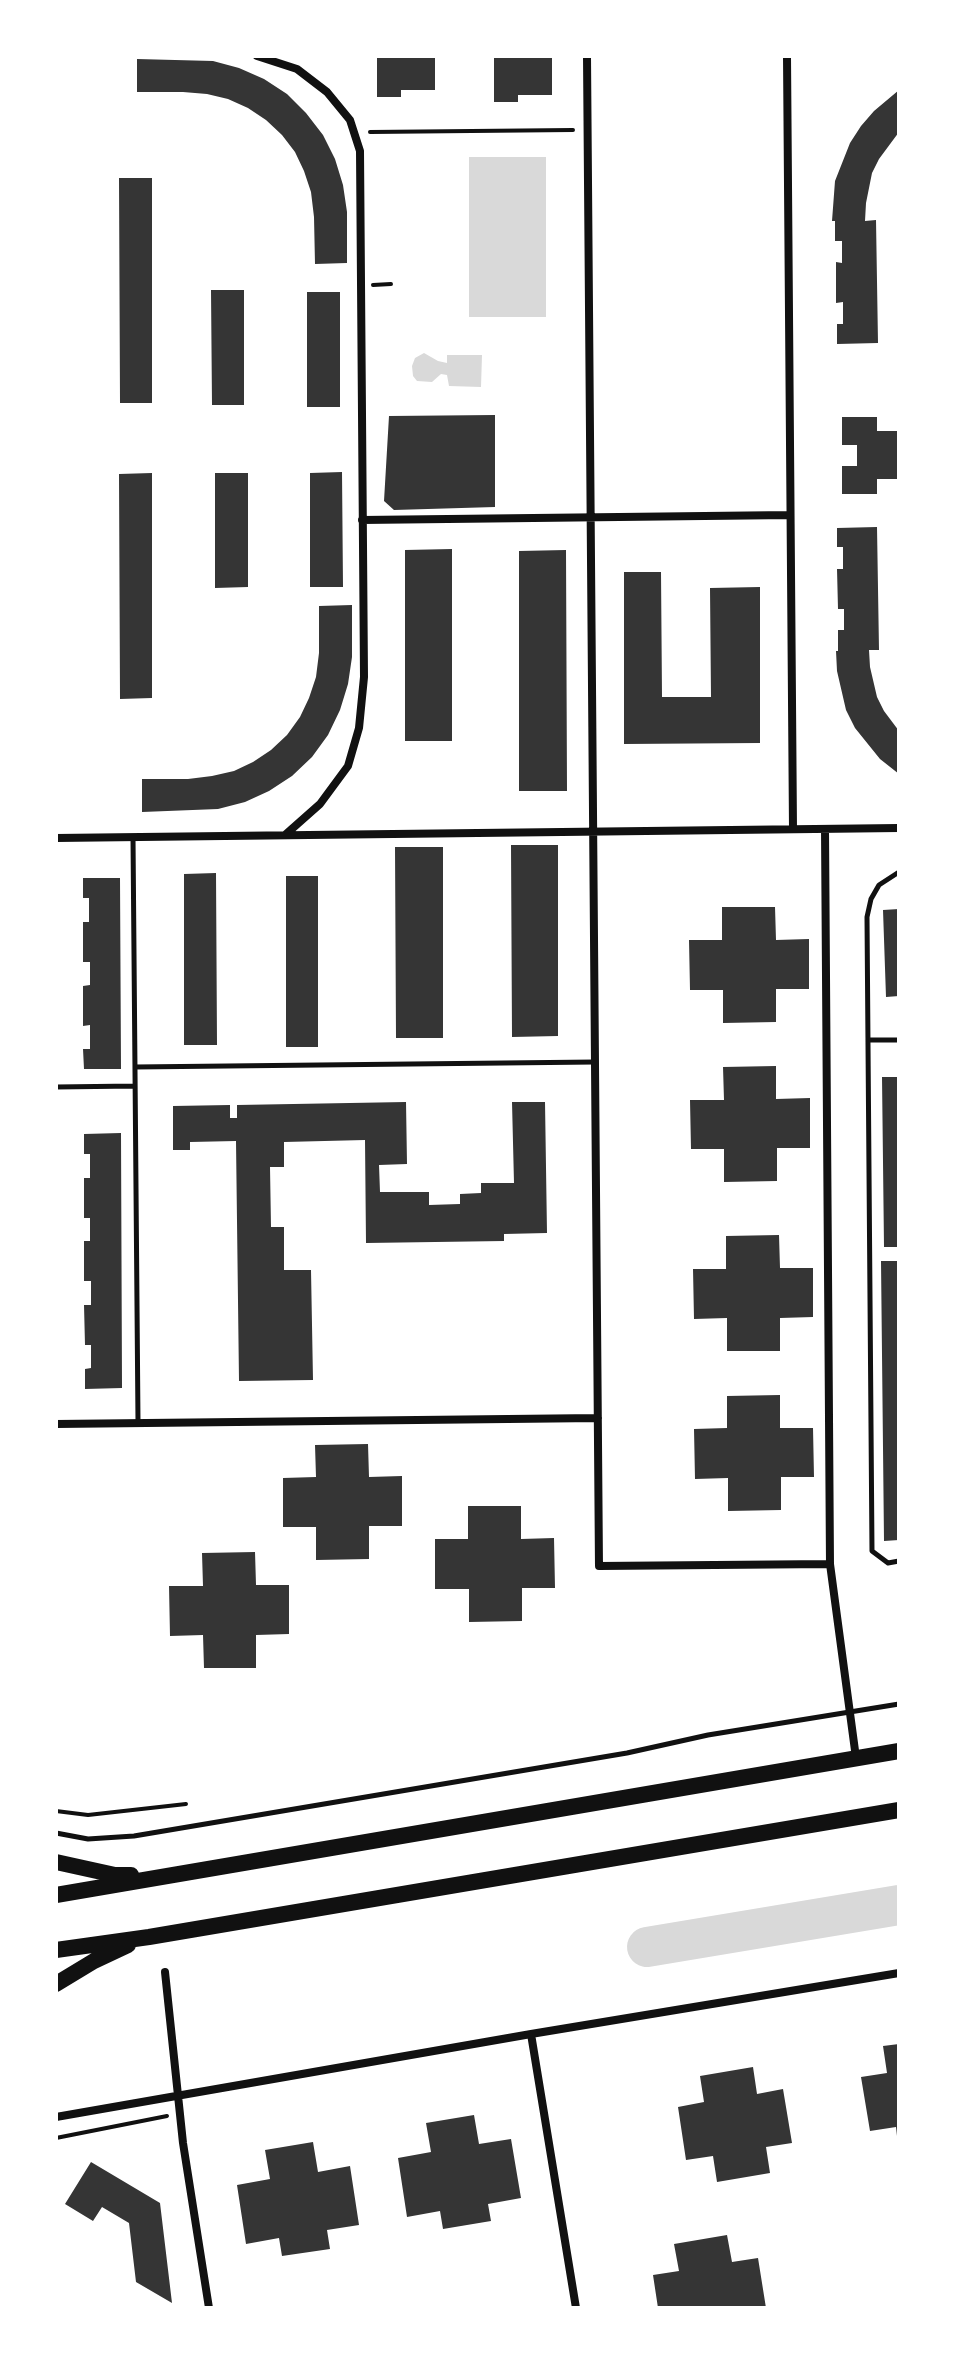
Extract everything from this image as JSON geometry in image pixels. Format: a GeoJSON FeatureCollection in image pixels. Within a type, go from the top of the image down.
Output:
{"type":"FeatureCollection","features":[{"type":"Feature","properties":{"kind":"main road"},"geometry":{"type":"LineString","coordinates":[[56,1895],[899,1751]]}},
{"type":"Feature","properties":{"kind":"main road"},"geometry":{"type":"LineString","coordinates":[[56,1950],[149,1937],[899,1810]]}},
{"type":"Feature","properties":{"kind":"main road"},"geometry":{"type":"LineString","coordinates":[[56,1862],[115,1875],[169,1876]]}},
{"type":"Feature","properties":{"kind":"main road"},"geometry":{"type":"LineString","coordinates":[[56,1984],[94,1961],[149,1937]]}},
{"type":"Feature","properties":{"kind":"street"},"geometry":{"type":"LineString","coordinates":[[257,56],[297,69],[327,92],[350,120],[360,151],[364,677],[359,728],[348,766],[320,804],[285,835]]}},
{"type":"Feature","properties":{"kind":"street"},"geometry":{"type":"LineString","coordinates":[[587,56],[599,1566],[830,1564]]}},
{"type":"Feature","properties":{"kind":"street"},"geometry":{"type":"LineString","coordinates":[[787,56],[793,829]]}},
{"type":"Feature","properties":{"kind":"street"},"geometry":{"type":"LineString","coordinates":[[362,520],[790,515]]}},
{"type":"Feature","properties":{"kind":"street"},"geometry":{"type":"LineString","coordinates":[[56,838],[899,828]]}},
{"type":"Feature","properties":{"kind":"street"},"geometry":{"type":"LineString","coordinates":[[825,829],[830,1564],[856,1758]]}},
{"type":"Feature","properties":{"kind":"street"},"geometry":{"type":"LineString","coordinates":[[56,1424],[598,1418]]}},
{"type":"Feature","properties":{"kind":"street"},"geometry":{"type":"LineString","coordinates":[[165,1972],[180,2114],[209,2308]]}},
{"type":"Feature","properties":{"kind":"street"},"geometry":{"type":"LineString","coordinates":[[56,2117],[899,1973]]}},
{"type":"Feature","properties":{"kind":"street"},"geometry":{"type":"LineString","coordinates":[[531,2034],[576,2308]]}},
{"type":"Feature","properties":{"kind":"lane"},"geometry":{"type":"LineString","coordinates":[[133,837],[138,1423]]}},
{"type":"Feature","properties":{"kind":"lane"},"geometry":{"type":"LineString","coordinates":[[899,872],[879,885],[871,899],[867,917],[872,1551],[888,1563],[899,1561]]}},
{"type":"Feature","properties":{"kind":"lane"},"geometry":{"type":"LineString","coordinates":[[868,1040],[899,1040]]}},
{"type":"Feature","properties":{"kind":"lane"},"geometry":{"type":"LineString","coordinates":[[135,1067],[595,1062]]}},
{"type":"Feature","properties":{"kind":"lane"},"geometry":{"type":"LineString","coordinates":[[56,1087],[135,1086]]}},
{"type":"Feature","properties":{"kind":"lane"},"geometry":{"type":"LineString","coordinates":[[56,1833],[88,1839],[134,1836],[899,1704]]}},
{"type":"Feature","properties":{"kind":"path"},"geometry":{"type":"LineString","coordinates":[[354,132],[587,130]]}},
{"type":"Feature","properties":{"kind":"path"},"geometry":{"type":"LineString","coordinates":[[56,1811],[102,1814],[186,1804]]}},
{"type":"Feature","properties":{"kind":"path"},"geometry":{"type":"LineString","coordinates":[[56,2138],[180,2114]]}},
{"type":"Feature","properties":{"kind":"shaded area"},"geometry":{"type":"Polygon","coordinates":[[[469,157],[546,157],[546,317],[469,317],[469,157]]]}},
{"type":"Feature","properties":{"kind":"shaded area"},"geometry":{"type":"Polygon","coordinates":[[[424,353],[447,363],[447,355],[482,355],[481,387],[449,386],[447,375],[441,374],[432,382],[417,381],[412,366],[415,358],[424,353]]]}},
{"type":"Feature","properties":{"kind":"building"},"geometry":{"type":"Polygon","coordinates":[[[377,56],[435,56],[435,90],[401,90],[401,97],[377,97],[377,56]]]}},
{"type":"Feature","properties":{"kind":"building"},"geometry":{"type":"Polygon","coordinates":[[[494,56],[552,56],[552,95],[518,95],[518,102],[494,102],[494,56]]]}},
{"type":"Feature","properties":{"kind":"building"},"geometry":{"type":"Polygon","coordinates":[[[137,59],[213,61],[264,79],[287,94],[323,135],[335,159],[347,212],[347,263],[315,264],[311,192],[295,152],[282,135],[248,108],[228,99],[183,92],[137,92],[137,59]]]}},
{"type":"Feature","properties":{"kind":"building"},"geometry":{"type":"Polygon","coordinates":[[[899,90],[899,132],[872,173],[866,203],[865,221],[876,220],[878,343],[837,344],[837,324],[843,324],[843,302],[836,303],[836,262],[842,263],[842,241],[835,241],[835,221],[832,221],[835,181],[850,143],[861,126],[899,90]]]}},
{"type":"Feature","properties":{"kind":"building"},"geometry":{"type":"Polygon","coordinates":[[[119,178],[152,178],[152,403],[120,403],[119,178]]]}},
{"type":"Feature","properties":{"kind":"building"},"geometry":{"type":"Polygon","coordinates":[[[211,290],[244,290],[244,405],[212,405],[211,290]]]}},
{"type":"Feature","properties":{"kind":"building"},"geometry":{"type":"Polygon","coordinates":[[[307,292],[340,292],[340,407],[307,407],[307,292]]]}},
{"type":"Feature","properties":{"kind":"building"},"geometry":{"type":"Polygon","coordinates":[[[495,415],[495,507],[394,510],[384,501],[389,416],[495,415]]]}},
{"type":"Feature","properties":{"kind":"building"},"geometry":{"type":"Polygon","coordinates":[[[842,417],[877,417],[877,431],[899,431],[899,479],[877,479],[877,494],[842,494],[842,466],[857,466],[857,445],[842,445],[842,417]]]}},
{"type":"Feature","properties":{"kind":"building"},"geometry":{"type":"Polygon","coordinates":[[[342,472],[343,587],[310,587],[310,473],[342,472]]]}},
{"type":"Feature","properties":{"kind":"building"},"geometry":{"type":"Polygon","coordinates":[[[152,473],[152,698],[120,699],[119,474],[152,473]]]}},
{"type":"Feature","properties":{"kind":"building"},"geometry":{"type":"Polygon","coordinates":[[[215,473],[248,473],[248,587],[215,588],[215,473]]]}},
{"type":"Feature","properties":{"kind":"building"},"geometry":{"type":"Polygon","coordinates":[[[877,527],[879,650],[869,650],[870,667],[877,697],[899,731],[899,774],[880,759],[855,728],[846,710],[837,671],[838,630],[844,630],[844,609],[838,609],[837,569],[843,569],[843,547],[837,547],[837,528],[877,527]]]}},
{"type":"Feature","properties":{"kind":"building"},"geometry":{"type":"Polygon","coordinates":[[[452,549],[452,741],[405,741],[405,550],[452,549]]]}},
{"type":"Feature","properties":{"kind":"building"},"geometry":{"type":"Polygon","coordinates":[[[566,550],[567,791],[519,791],[519,551],[566,550]]]}},
{"type":"Feature","properties":{"kind":"building"},"geometry":{"type":"Polygon","coordinates":[[[624,572],[661,572],[662,697],[711,697],[710,588],[760,587],[760,743],[624,744],[624,572]]]}},
{"type":"Feature","properties":{"kind":"building"},"geometry":{"type":"Polygon","coordinates":[[[352,605],[352,657],[348,684],[328,735],[312,757],[292,776],[245,802],[218,809],[142,812],[142,779],[188,779],[234,771],[271,750],[287,735],[300,717],[316,677],[319,606],[352,605]]]}},
{"type":"Feature","properties":{"kind":"building"},"geometry":{"type":"Polygon","coordinates":[[[511,845],[558,845],[558,1036],[512,1037],[511,845]]]}},
{"type":"Feature","properties":{"kind":"building"},"geometry":{"type":"Polygon","coordinates":[[[395,847],[443,847],[443,1038],[396,1038],[395,847]]]}},
{"type":"Feature","properties":{"kind":"building"},"geometry":{"type":"Polygon","coordinates":[[[216,873],[217,1045],[184,1045],[184,874],[216,873]]]}},
{"type":"Feature","properties":{"kind":"building"},"geometry":{"type":"Polygon","coordinates":[[[286,876],[318,876],[318,1047],[286,1047],[286,876]]]}},
{"type":"Feature","properties":{"kind":"building"},"geometry":{"type":"Polygon","coordinates":[[[83,878],[120,878],[121,1069],[84,1069],[83,1049],[90,1049],[90,1025],[83,1026],[83,986],[90,985],[90,962],[83,962],[83,922],[89,922],[89,898],[83,898],[83,878]]]}},
{"type":"Feature","properties":{"kind":"building"},"geometry":{"type":"Polygon","coordinates":[[[722,907],[775,907],[776,940],[809,939],[809,989],[776,989],[776,1022],[723,1023],[723,990],[690,990],[689,940],[722,940],[722,907]]]}},
{"type":"Feature","properties":{"kind":"building"},"geometry":{"type":"Polygon","coordinates":[[[899,909],[899,996],[886,997],[883,910],[899,909]]]}},
{"type":"Feature","properties":{"kind":"building"},"geometry":{"type":"Polygon","coordinates":[[[776,1066],[776,1099],[810,1098],[810,1148],[777,1148],[777,1181],[724,1182],[724,1149],[691,1149],[690,1100],[724,1100],[723,1067],[776,1066]]]}},
{"type":"Feature","properties":{"kind":"building"},"geometry":{"type":"Polygon","coordinates":[[[882,1077],[899,1077],[899,1247],[884,1247],[882,1077]]]}},
{"type":"Feature","properties":{"kind":"building"},"geometry":{"type":"Polygon","coordinates":[[[406,1102],[407,1164],[379,1165],[380,1192],[429,1192],[429,1205],[460,1204],[460,1194],[481,1193],[481,1183],[514,1183],[512,1102],[545,1102],[547,1233],[504,1234],[504,1241],[366,1243],[365,1140],[284,1142],[284,1167],[270,1167],[271,1227],[284,1227],[284,1270],[311,1270],[313,1380],[239,1381],[236,1141],[190,1142],[190,1150],[173,1150],[173,1106],[230,1105],[230,1118],[237,1118],[237,1105],[406,1102]]]}},
{"type":"Feature","properties":{"kind":"building"},"geometry":{"type":"Polygon","coordinates":[[[121,1133],[122,1388],[85,1389],[85,1369],[91,1368],[91,1345],[85,1345],[84,1305],[91,1305],[91,1281],[84,1281],[84,1241],[90,1241],[90,1218],[84,1218],[84,1178],[90,1178],[90,1154],[84,1154],[84,1134],[121,1133]]]}},
{"type":"Feature","properties":{"kind":"building"},"geometry":{"type":"Polygon","coordinates":[[[779,1235],[780,1268],[813,1268],[813,1317],[780,1318],[780,1351],[727,1351],[727,1318],[694,1319],[693,1269],[726,1269],[726,1236],[779,1235]]]}},
{"type":"Feature","properties":{"kind":"building"},"geometry":{"type":"Polygon","coordinates":[[[881,1261],[899,1261],[899,1540],[884,1541],[881,1261]]]}},
{"type":"Feature","properties":{"kind":"building"},"geometry":{"type":"Polygon","coordinates":[[[780,1395],[780,1428],[813,1428],[814,1477],[781,1477],[781,1510],[728,1511],[728,1478],[695,1479],[694,1429],[727,1428],[727,1396],[780,1395]]]}},
{"type":"Feature","properties":{"kind":"building"},"geometry":{"type":"Polygon","coordinates":[[[368,1444],[369,1477],[402,1476],[402,1526],[369,1526],[369,1559],[316,1560],[316,1527],[283,1527],[283,1478],[316,1477],[315,1445],[368,1444]]]}},
{"type":"Feature","properties":{"kind":"building"},"geometry":{"type":"Polygon","coordinates":[[[468,1506],[521,1506],[521,1539],[554,1538],[555,1588],[522,1588],[522,1621],[469,1622],[469,1589],[435,1589],[435,1539],[468,1539],[468,1506]]]}},
{"type":"Feature","properties":{"kind":"building"},"geometry":{"type":"Polygon","coordinates":[[[255,1552],[256,1585],[289,1585],[289,1634],[256,1635],[256,1668],[204,1668],[203,1635],[170,1636],[169,1586],[203,1586],[202,1553],[255,1552]]]}},
{"type":"Feature","properties":{"kind":"building"},"geometry":{"type":"Polygon","coordinates":[[[899,2044],[897,2136],[896,2127],[870,2131],[861,2077],[887,2073],[883,2046],[899,2044]]]}},
{"type":"Feature","properties":{"kind":"building"},"geometry":{"type":"Polygon","coordinates":[[[753,2067],[757,2094],[783,2089],[792,2143],[766,2147],[770,2173],[717,2182],[713,2156],[686,2160],[678,2107],[704,2102],[700,2076],[753,2067]]]}},
{"type":"Feature","properties":{"kind":"building"},"geometry":{"type":"Polygon","coordinates":[[[474,2115],[479,2144],[511,2139],[521,2198],[488,2204],[491,2221],[443,2229],[440,2211],[407,2217],[398,2158],[431,2152],[426,2123],[474,2115]]]}},
{"type":"Feature","properties":{"kind":"building"},"geometry":{"type":"Polygon","coordinates":[[[313,2142],[318,2172],[350,2166],[359,2225],[327,2230],[330,2249],[282,2256],[279,2238],[246,2244],[237,2185],[270,2179],[265,2150],[313,2142]]]}},
{"type":"Feature","properties":{"kind":"building"},"geometry":{"type":"Polygon","coordinates":[[[91,2162],[160,2203],[172,2303],[136,2282],[129,2223],[102,2207],[93,2221],[65,2204],[91,2162]]]}},
{"type":"Feature","properties":{"kind":"building"},"geometry":{"type":"Polygon","coordinates":[[[727,2235],[732,2262],[758,2258],[766,2308],[658,2308],[653,2275],[679,2271],[674,2244],[727,2235]]]}},
{"type":"Feature","properties":{"kind":"waterway"},"geometry":{"type":"LineString","coordinates":[[647,1947],[899,1905]]}}]}
